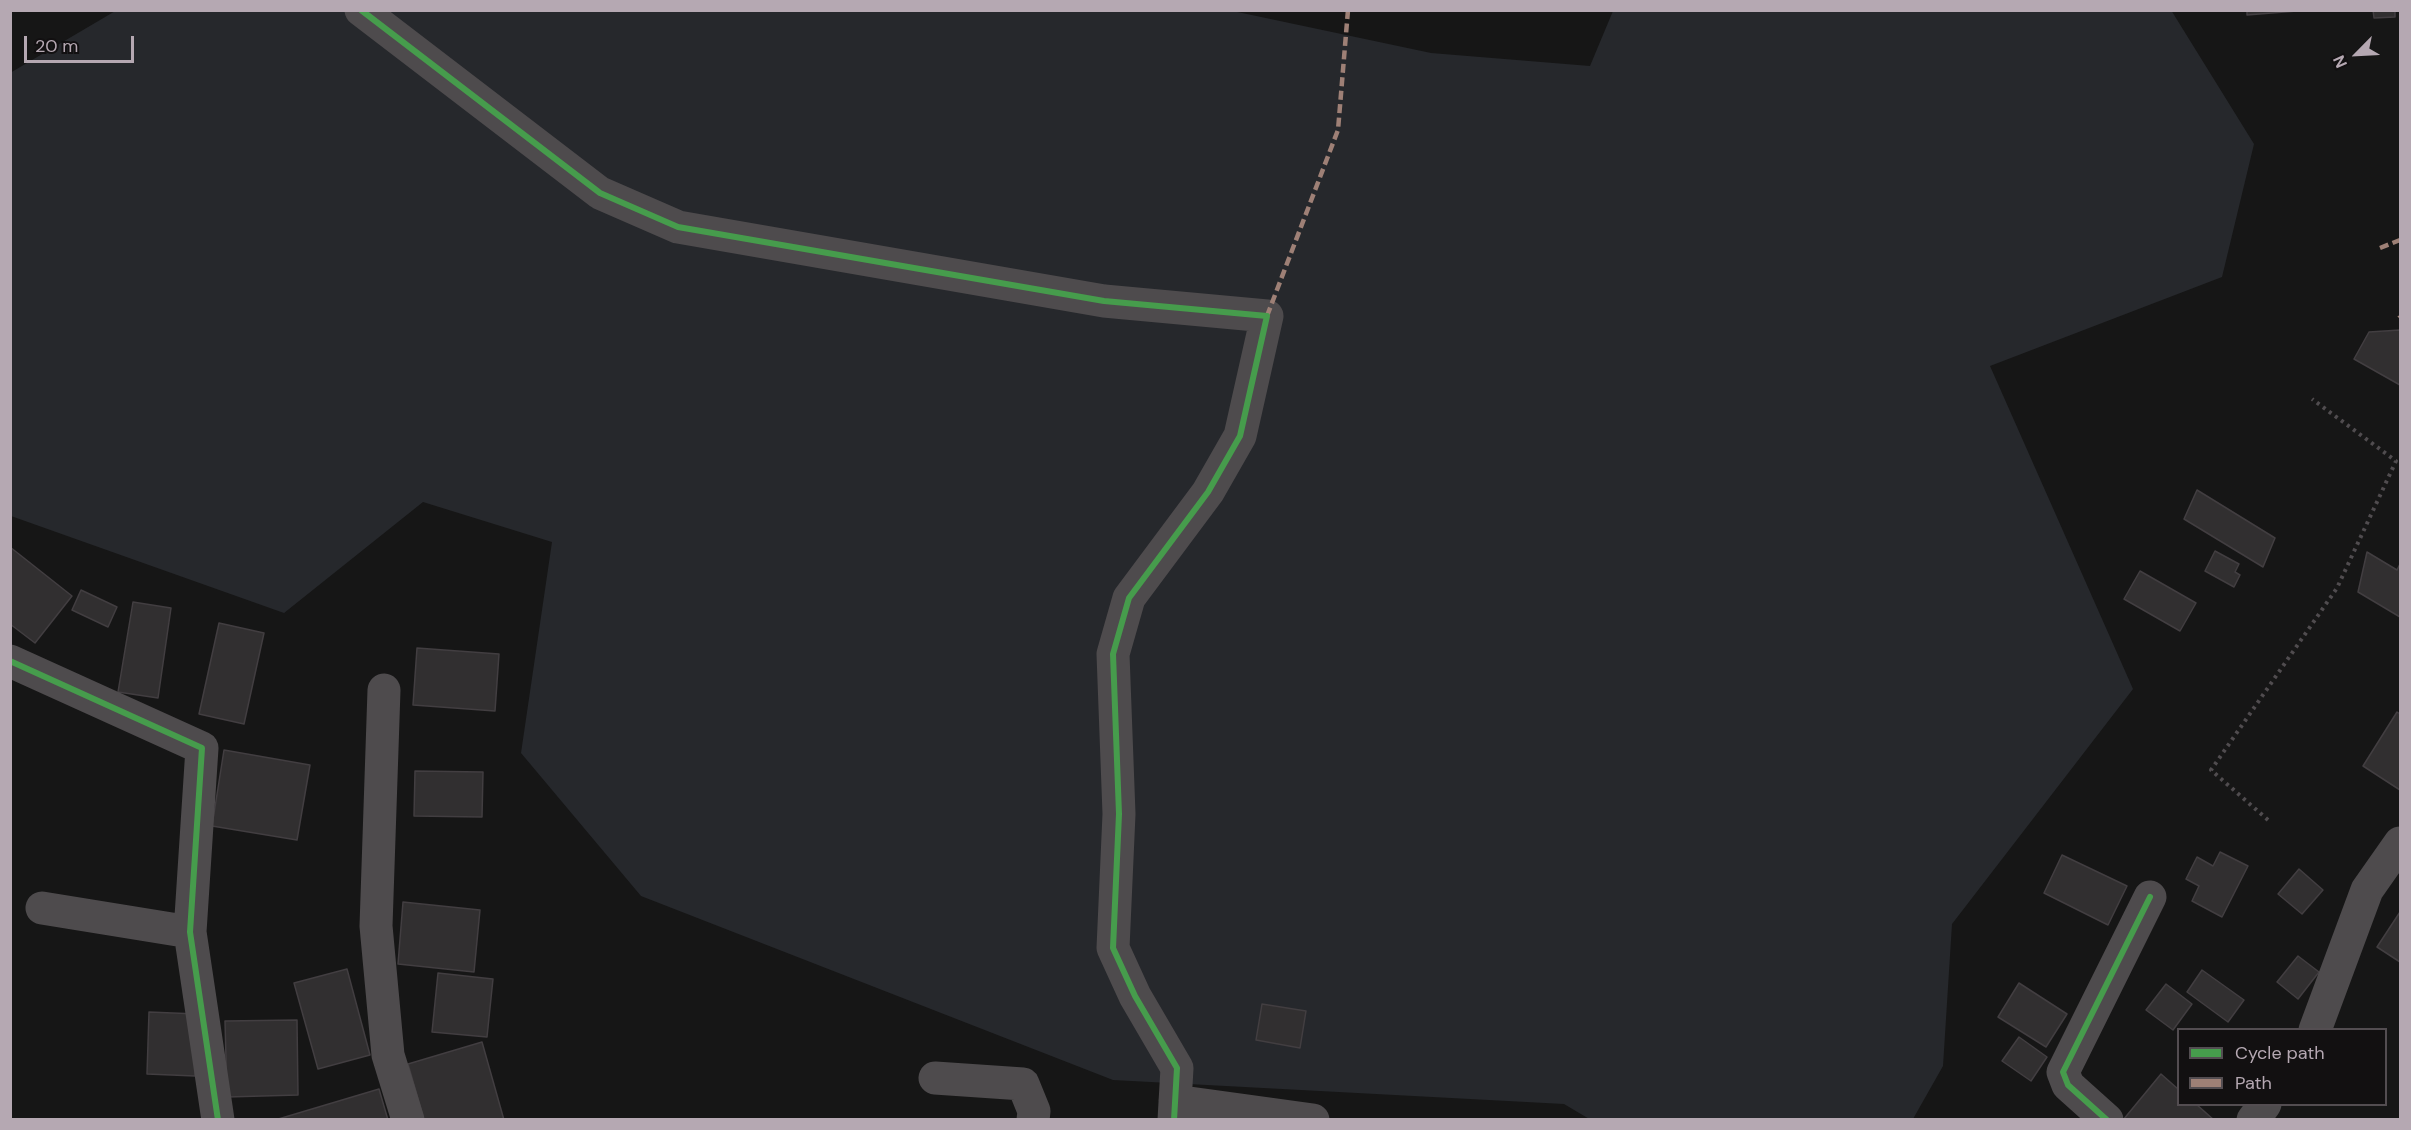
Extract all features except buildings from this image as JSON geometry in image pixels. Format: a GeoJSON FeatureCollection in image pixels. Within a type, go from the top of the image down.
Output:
{"type":"FeatureCollection","features":[{"type":"Feature","properties":{"kind":"street"},"geometry":{"type":"LineString","coordinates":[[361,10],[600,193],[678,227],[1104,301],[1267,316],[1240,436],[1208,492],[1129,598],[1113,654],[1119,814],[1113,948],[1135,996],[1176,1068],[1175,1110],[1313,1119]]}},
{"type":"Feature","properties":{"kind":"street"},"geometry":{"type":"LineString","coordinates":[[10,661],[202,748],[190,932],[218,1119]]}},
{"type":"Feature","properties":{"kind":"street"},"geometry":{"type":"LineString","coordinates":[[384,690],[376,926],[388,1055],[408,1119]]}},
{"type":"Feature","properties":{"kind":"street"},"geometry":{"type":"LineString","coordinates":[[2315,1028],[2367,890],[2400,843]]}},
{"type":"Feature","properties":{"kind":"street"},"geometry":{"type":"LineString","coordinates":[[2107,1119],[2068,1085],[2063,1072],[2150,897]]}},
{"type":"Feature","properties":{"kind":"street"},"geometry":{"type":"LineString","coordinates":[[42,908],[190,932]]}},
{"type":"Feature","properties":{"kind":"street"},"geometry":{"type":"LineString","coordinates":[[935,1078],[1023,1084],[1034,1111],[1033,1119]]}},
{"type":"Feature","properties":{"kind":"street"},"geometry":{"type":"LineString","coordinates":[[2253,1119],[2263,1106]]}},
{"type":"Feature","properties":{"kind":"path"},"geometry":{"type":"LineString","coordinates":[[2268,820],[2211,770],[2337,588],[2396,461],[2312,399]]}},
{"type":"Feature","properties":{"kind":"shaded area"},"geometry":{"type":"Polygon","coordinates":[[[117,10],[1228,10],[1431,53],[1590,66],[1613,11],[2171,10],[2254,144],[2222,277],[1990,366],[2133,689],[1952,924],[1943,1066],[1913,1119],[1591,1120],[1564,1104],[1113,1080],[641,896],[521,753],[552,542],[423,502],[284,613],[11,516],[10,73],[117,10]]]}},
{"type":"Feature","properties":{"kind":"marked path"},"geometry":{"type":"LineString","coordinates":[[1267,316],[1338,130],[1348,10]]}},
{"type":"Feature","properties":{"kind":"marked path"},"geometry":{"type":"LineString","coordinates":[[2380,248],[2400,240]]}},
{"type":"Feature","properties":{"kind":"cycle path"},"geometry":{"type":"LineString","coordinates":[[361,10],[600,193],[678,227],[1104,301],[1267,316],[1240,436],[1208,492],[1129,598],[1113,654],[1119,814],[1113,948],[1135,996],[1177,1068],[1174,1120]]}},
{"type":"Feature","properties":{"kind":"cycle path"},"geometry":{"type":"LineString","coordinates":[[10,661],[202,748],[190,932],[218,1120]]}},
{"type":"Feature","properties":{"kind":"cycle path"},"geometry":{"type":"LineString","coordinates":[[2107,1120],[2068,1085],[2063,1072],[2150,897]]}}]}
